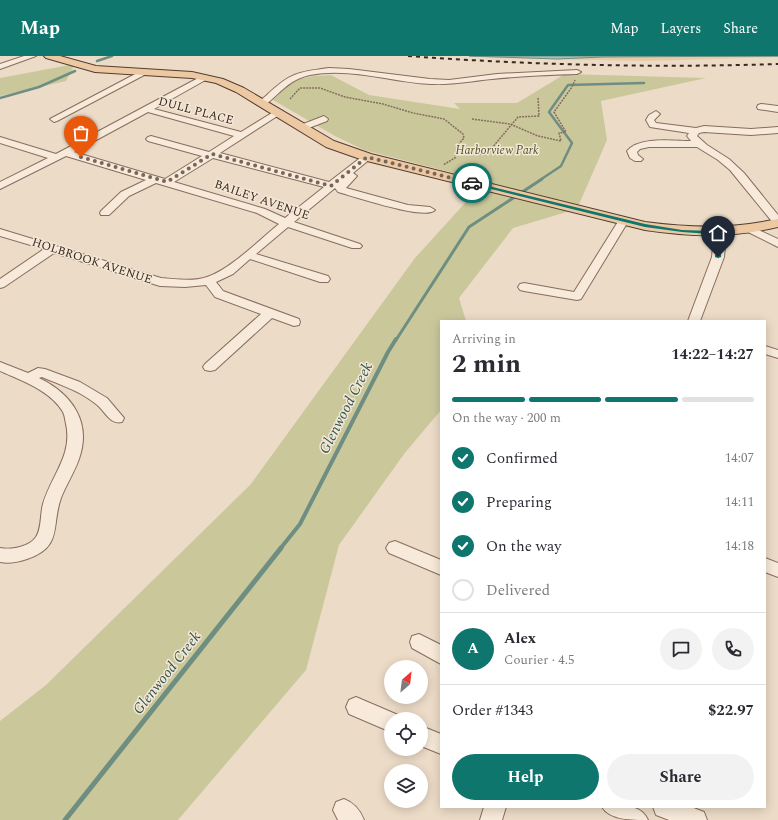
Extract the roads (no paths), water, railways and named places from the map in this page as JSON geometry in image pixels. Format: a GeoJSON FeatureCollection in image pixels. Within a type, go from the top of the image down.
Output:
{"type":"FeatureCollection","features":[{"type":"Feature","properties":{"kind":"main road"},"geometry":{"type":"LineString","coordinates":[[49,56],[95,69],[205,78],[229,85],[330,144],[367,157],[645,226],[682,231],[711,232],[750,229],[778,223]]}},
{"type":"Feature","properties":{"kind":"street"},"geometry":{"type":"LineString","coordinates":[[0,68],[32,56]]}},
{"type":"Feature","properties":{"kind":"street"},"geometry":{"type":"LineString","coordinates":[[262,103],[270,99],[276,90],[292,78],[323,72],[360,73],[423,81],[450,82],[486,77],[577,72]]}},
{"type":"Feature","properties":{"kind":"street"},"geometry":{"type":"LineString","coordinates":[[54,119],[144,73]]}},
{"type":"Feature","properties":{"kind":"street"},"geometry":{"type":"LineString","coordinates":[[0,186],[66,153],[205,78]]}},
{"type":"Feature","properties":{"kind":"street"},"geometry":{"type":"LineString","coordinates":[[61,109],[86,103]]}},
{"type":"Feature","properties":{"kind":"street"},"geometry":{"type":"LineString","coordinates":[[761,108],[771,107],[778,109]]}},
{"type":"Feature","properties":{"kind":"street","name":"DULL PLACE"},"geometry":{"type":"LineString","coordinates":[[145,110],[241,135]]}},
{"type":"Feature","properties":{"kind":"street"},"geometry":{"type":"LineString","coordinates":[[105,213],[125,194],[162,181],[211,155],[278,113]]}},
{"type":"Feature","properties":{"kind":"street"},"geometry":{"type":"LineString","coordinates":[[656,114],[650,120],[653,125],[674,129],[751,132],[778,130]]}},
{"type":"Feature","properties":{"kind":"street"},"geometry":{"type":"LineString","coordinates":[[301,128],[324,120]]}},
{"type":"Feature","properties":{"kind":"street"},"geometry":{"type":"LineString","coordinates":[[696,131],[692,136],[697,144]]}},
{"type":"Feature","properties":{"kind":"street"},"geometry":{"type":"LineString","coordinates":[[151,139],[331,186]]}},
{"type":"Feature","properties":{"kind":"street"},"geometry":{"type":"LineString","coordinates":[[0,140],[56,157]]}},
{"type":"Feature","properties":{"kind":"street"},"geometry":{"type":"LineString","coordinates":[[638,160],[633,156],[632,151],[642,145],[697,144],[712,151],[727,162],[778,223]]}},
{"type":"Feature","properties":{"kind":"street","name":"BAILEY AVENUE"},"geometry":{"type":"LineString","coordinates":[[66,153],[261,211],[286,223],[356,246]]}},
{"type":"Feature","properties":{"kind":"street","name":"HOLBROOK AVENUE"},"geometry":{"type":"LineString","coordinates":[[0,232],[160,282],[185,283],[209,280],[229,271],[367,157]]}},
{"type":"Feature","properties":{"kind":"street"},"geometry":{"type":"LineString","coordinates":[[350,170],[353,175],[340,188],[342,190],[408,208],[430,210]]}},
{"type":"Feature","properties":{"kind":"street"},"geometry":{"type":"LineString","coordinates":[[524,287],[577,296],[624,220]]}},
{"type":"Feature","properties":{"kind":"street"},"geometry":{"type":"LineString","coordinates":[[750,229],[778,244]]}},
{"type":"Feature","properties":{"kind":"street"},"geometry":{"type":"LineString","coordinates":[[694,320],[718,257],[719,246],[711,232]]}},
{"type":"Feature","properties":{"kind":"street"},"geometry":{"type":"LineString","coordinates":[[0,284],[53,248]]}},
{"type":"Feature","properties":{"kind":"street"},"geometry":{"type":"LineString","coordinates":[[248,255],[324,279]]}},
{"type":"Feature","properties":{"kind":"street"},"geometry":{"type":"LineString","coordinates":[[209,280],[219,294],[294,322]]}},
{"type":"Feature","properties":{"kind":"street"},"geometry":{"type":"LineString","coordinates":[[210,367],[270,313]]}},
{"type":"Feature","properties":{"kind":"street"},"geometry":{"type":"LineString","coordinates":[[766,350],[778,354]]}},
{"type":"Feature","properties":{"kind":"street"},"geometry":{"type":"LineString","coordinates":[[0,366],[47,388],[70,411],[76,429],[76,448],[52,499],[49,526],[44,538],[37,547],[30,551],[14,555],[0,555]]}},
{"type":"Feature","properties":{"kind":"street"},"geometry":{"type":"LineString","coordinates":[[29,379],[38,372],[45,372],[86,389],[110,409],[117,418]]}},
{"type":"Feature","properties":{"kind":"street"},"geometry":{"type":"LineString","coordinates":[[395,548],[440,568]]}},
{"type":"Feature","properties":{"kind":"street"},"geometry":{"type":"LineString","coordinates":[[766,565],[778,570]]}},
{"type":"Feature","properties":{"kind":"street"},"geometry":{"type":"LineString","coordinates":[[419,642],[440,654]]}},
{"type":"Feature","properties":{"kind":"street"},"geometry":{"type":"LineString","coordinates":[[356,707],[384,719]]}},
{"type":"Feature","properties":{"kind":"street"},"geometry":{"type":"LineString","coordinates":[[428,739],[440,744]]}},
{"type":"Feature","properties":{"kind":"street"},"geometry":{"type":"LineString","coordinates":[[491,820],[495,808]]}},
{"type":"Feature","properties":{"kind":"street"},"geometry":{"type":"LineString","coordinates":[[615,808],[637,820]]}},
{"type":"Feature","properties":{"kind":"street"},"geometry":{"type":"LineString","coordinates":[[666,808],[696,820]]}},
{"type":"Feature","properties":{"kind":"waterway"},"geometry":{"type":"LineString","coordinates":[[97,61],[112,56]]}},
{"type":"Feature","properties":{"kind":"waterway"},"geometry":{"type":"LineString","coordinates":[[0,98],[39,87],[75,71]]}},
{"type":"Feature","properties":{"kind":"waterway","name":"Glenwood Creek"},"geometry":{"type":"LineString","coordinates":[[540,180],[561,166],[572,143],[549,112],[568,85],[644,83]]}},
{"type":"Feature","properties":{"kind":"waterway","name":"Glenwood Creek"},"geometry":{"type":"LineString","coordinates":[[396,340],[469,227],[542,179]]}},
{"type":"Feature","properties":{"kind":"waterway","name":"Glenwood Creek"},"geometry":{"type":"LineString","coordinates":[[280,549],[300,524],[396,339]]}},
{"type":"Feature","properties":{"kind":"waterway","name":"Glenwood Creek"},"geometry":{"type":"LineString","coordinates":[[65,820],[281,548]]}},
{"type":"Feature","properties":{"kind":"railway"},"geometry":{"type":"LineString","coordinates":[[408,56],[500,62],[639,66],[778,64]]}},
{"type":"Feature","properties":{"kind":"park label","name":"Harborview Park"},"geometry":{"type":"Point","coordinates":[497,150]}}]}
